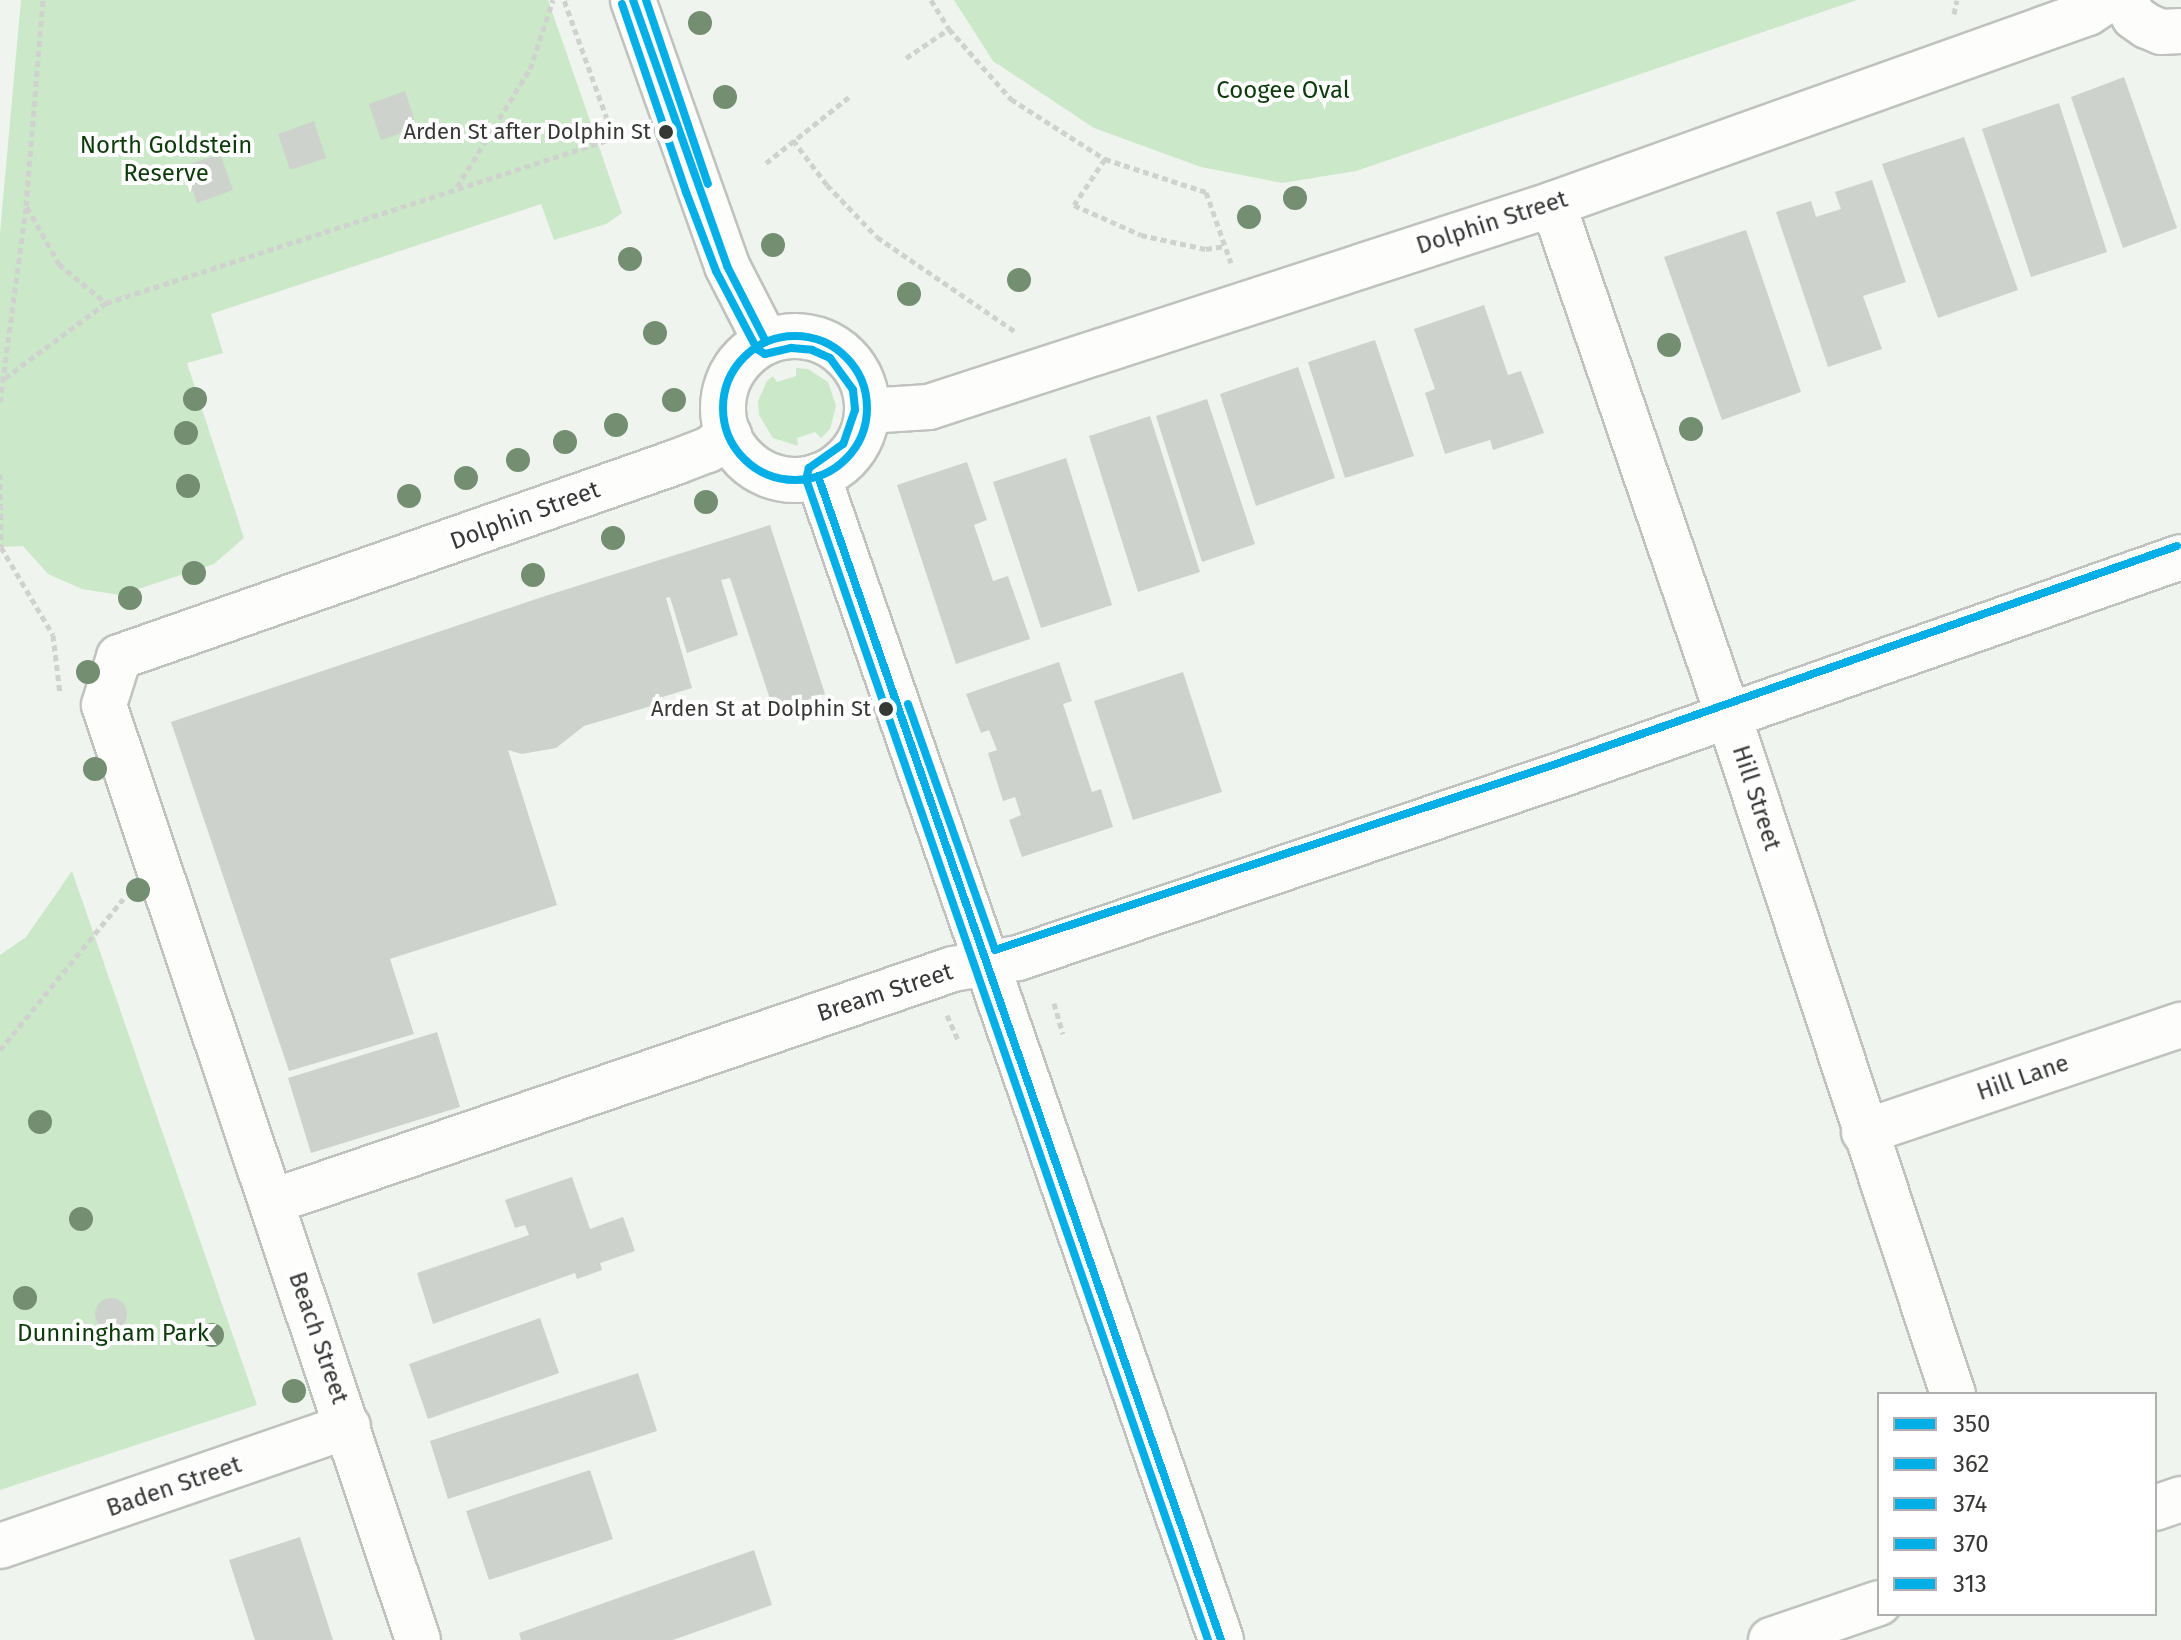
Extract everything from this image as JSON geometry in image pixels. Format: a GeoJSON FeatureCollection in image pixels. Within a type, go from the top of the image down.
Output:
{"type":"FeatureCollection","features":[{"type":"Feature","properties":{"kind":"street"},"geometry":{"type":"LineString","coordinates":[[633,0],[727,266],[766,342]]}},
{"type":"Feature","properties":{"kind":"street","name":"Dolphin Street"},"geometry":{"type":"LineString","coordinates":[[867,411],[929,407],[1553,204],[2088,13],[2107,0]]}},
{"type":"Feature","properties":{"kind":"street"},"geometry":{"type":"LineString","coordinates":[[2125,0],[2134,17],[2147,26],[2180,36]]}},
{"type":"Feature","properties":{"kind":"street","name":"Hill Street"},"geometry":{"type":"LineString","coordinates":[[1553,204],[1728,716],[1952,1392]]}},
{"type":"Feature","properties":{"kind":"street"},"geometry":{"type":"LineString","coordinates":[[790,336],[815,338],[837,348],[854,366],[865,387],[867,411],[863,432],[853,451],[837,466],[818,476],[797,480],[775,477],[756,468],[740,454],[729,435],[723,408],[732,374],[747,354],[766,342],[790,336]]}},
{"type":"Feature","properties":{"kind":"street","name":"Dolphin Street"},"geometry":{"type":"LineString","coordinates":[[157,858],[104,705],[119,657],[697,454],[729,435]]}},
{"type":"Feature","properties":{"kind":"street"},"geometry":{"type":"LineString","coordinates":[[818,476],[1221,1640]]}},
{"type":"Feature","properties":{"kind":"street","name":"Bream Street"},"geometry":{"type":"LineString","coordinates":[[271,1202],[953,969],[1018,958],[1728,716],[2181,557]]}},
{"type":"Feature","properties":{"kind":"street","name":"Beach Street"},"geometry":{"type":"LineString","coordinates":[[157,858],[214,1037],[418,1640]]}},
{"type":"Feature","properties":{"kind":"street","name":"Hill Lane"},"geometry":{"type":"LineString","coordinates":[[1864,1132],[2181,1025]]}},
{"type":"Feature","properties":{"kind":"street","name":"Baden Street"},"geometry":{"type":"LineString","coordinates":[[0,1546],[348,1426]]}},
{"type":"Feature","properties":{"kind":"street"},"geometry":{"type":"LineString","coordinates":[[2157,1507],[2181,1499]]}},
{"type":"Feature","properties":{"kind":"street"},"geometry":{"type":"LineString","coordinates":[[1771,1640],[1877,1604]]}},
{"type":"Feature","properties":{"kind":"path"},"geometry":{"type":"LineString","coordinates":[[0,402],[26,206],[43,0]]}},
{"type":"Feature","properties":{"kind":"path"},"geometry":{"type":"LineString","coordinates":[[457,188],[530,69],[553,0]]}},
{"type":"Feature","properties":{"kind":"path"},"geometry":{"type":"LineString","coordinates":[[5,378],[106,303],[614,138],[564,0]]}},
{"type":"Feature","properties":{"kind":"path"},"geometry":{"type":"LineString","coordinates":[[931,0],[949,29],[1011,99],[1105,159],[1206,192],[1231,263]]}},
{"type":"Feature","properties":{"kind":"path"},"geometry":{"type":"LineString","coordinates":[[1954,15],[1957,0]]}},
{"type":"Feature","properties":{"kind":"path"},"geometry":{"type":"LineString","coordinates":[[906,58],[949,29]]}},
{"type":"Feature","properties":{"kind":"path"},"geometry":{"type":"LineString","coordinates":[[766,163],[849,97]]}},
{"type":"Feature","properties":{"kind":"path"},"geometry":{"type":"LineString","coordinates":[[793,140],[827,185],[877,237],[1019,335]]}},
{"type":"Feature","properties":{"kind":"path"},"geometry":{"type":"LineString","coordinates":[[1105,159],[1074,205],[1141,235],[1206,249],[1225,246]]}},
{"type":"Feature","properties":{"kind":"path"},"geometry":{"type":"LineString","coordinates":[[26,206],[59,264],[106,303]]}},
{"type":"Feature","properties":{"kind":"path"},"geometry":{"type":"LineString","coordinates":[[0,474],[1,547],[53,635],[61,701]]}},
{"type":"Feature","properties":{"kind":"path"},"geometry":{"type":"LineString","coordinates":[[0,1050],[157,858]]}},
{"type":"Feature","properties":{"kind":"path"},"geometry":{"type":"LineString","coordinates":[[116,888],[120,903]]}},
{"type":"Feature","properties":{"kind":"path"},"geometry":{"type":"LineString","coordinates":[[1054,1003],[1063,1034]]}},
{"type":"Feature","properties":{"kind":"path"},"geometry":{"type":"LineString","coordinates":[[945,1009],[958,1040]]}},
{"type":"Feature","properties":{"kind":"green space","name":"North Goldstein Reserve"},"geometry":{"type":"Polygon","coordinates":[[[21,0],[548,0],[622,213],[606,224],[554,240],[541,204],[211,314],[223,353],[187,363],[244,538],[214,564],[120,595],[82,589],[48,574],[23,546],[0,547],[0,233],[21,0]]]}},
{"type":"Feature","properties":{"kind":"green space","name":"Coogee Oval"},"geometry":{"type":"Polygon","coordinates":[[[954,0],[1857,0],[1356,171],[1282,183],[1201,167],[1094,128],[993,61],[954,0]]]}},
{"type":"Feature","properties":{"kind":"green space"},"geometry":{"type":"Polygon","coordinates":[[[796,368],[808,369],[828,382],[836,406],[830,429],[821,438],[815,432],[797,438],[798,446],[773,438],[759,415],[758,401],[767,381],[773,376],[777,382],[796,376],[796,368]]]}},
{"type":"Feature","properties":{"kind":"green space","name":"Dunningham Park"},"geometry":{"type":"Polygon","coordinates":[[[72,871],[257,1405],[0,1490],[0,955],[26,937],[72,871]]]}},
{"type":"Feature","properties":{"kind":"building"},"geometry":{"type":"Polygon","coordinates":[[[2124,77],[2177,228],[2123,248],[2071,97],[2124,77]]]}},
{"type":"Feature","properties":{"kind":"building"},"geometry":{"type":"Polygon","coordinates":[[[405,91],[417,128],[381,140],[369,104],[405,91]]]}},
{"type":"Feature","properties":{"kind":"building"},"geometry":{"type":"Polygon","coordinates":[[[2059,103],[2107,252],[2031,277],[1982,129],[2059,103]]]}},
{"type":"Feature","properties":{"kind":"building"},"geometry":{"type":"Polygon","coordinates":[[[314,121],[326,158],[290,170],[278,134],[314,121]]]}},
{"type":"Feature","properties":{"kind":"building"},"geometry":{"type":"Polygon","coordinates":[[[1964,137],[2018,290],[1938,318],[1882,164],[1964,137]]]}},
{"type":"Feature","properties":{"kind":"building"},"geometry":{"type":"Polygon","coordinates":[[[220,154],[233,190],[197,203],[184,166],[220,154]]]}},
{"type":"Feature","properties":{"kind":"building"},"geometry":{"type":"Polygon","coordinates":[[[1872,180],[1906,282],[1863,296],[1882,349],[1828,367],[1776,212],[1811,201],[1816,217],[1841,209],[1835,192],[1872,180]]]}},
{"type":"Feature","properties":{"kind":"building"},"geometry":{"type":"Polygon","coordinates":[[[1746,230],[1801,392],[1722,420],[1664,257],[1746,230]]]}},
{"type":"Feature","properties":{"kind":"building"},"geometry":{"type":"Polygon","coordinates":[[[1484,305],[1508,375],[1521,371],[1544,433],[1493,450],[1490,440],[1445,454],[1425,393],[1435,389],[1414,329],[1484,305]]]}},
{"type":"Feature","properties":{"kind":"building"},"geometry":{"type":"Polygon","coordinates":[[[1375,340],[1414,456],[1345,478],[1308,362],[1375,340]]]}},
{"type":"Feature","properties":{"kind":"building"},"geometry":{"type":"Polygon","coordinates":[[[1298,367],[1335,478],[1256,506],[1220,394],[1298,367]]]}},
{"type":"Feature","properties":{"kind":"building"},"geometry":{"type":"Polygon","coordinates":[[[1207,399],[1255,544],[1202,562],[1156,416],[1207,399]]]}},
{"type":"Feature","properties":{"kind":"building"},"geometry":{"type":"Polygon","coordinates":[[[1150,416],[1200,572],[1138,592],[1089,436],[1150,416]]]}},
{"type":"Feature","properties":{"kind":"building"},"geometry":{"type":"Polygon","coordinates":[[[1066,458],[1112,605],[1041,628],[993,482],[1066,458]]]}},
{"type":"Feature","properties":{"kind":"building"},"geometry":{"type":"Polygon","coordinates":[[[967,462],[987,520],[974,525],[993,581],[1008,576],[1030,639],[956,664],[897,485],[967,462]]]}},
{"type":"Feature","properties":{"kind":"building"},"geometry":{"type":"Polygon","coordinates":[[[770,525],[825,694],[774,711],[730,578],[721,580],[738,635],[687,653],[670,597],[666,598],[692,688],[656,699],[658,704],[584,726],[556,748],[522,754],[508,750],[557,905],[390,959],[414,1034],[289,1071],[171,722],[542,597],[770,525]]]}},
{"type":"Feature","properties":{"kind":"building"},"geometry":{"type":"Polygon","coordinates":[[[1059,662],[1072,701],[1063,704],[1092,792],[1101,789],[1113,827],[1022,857],[1009,820],[1021,815],[1015,797],[1003,801],[988,753],[997,750],[989,730],[981,733],[966,694],[1059,662]]]}},
{"type":"Feature","properties":{"kind":"building"},"geometry":{"type":"Polygon","coordinates":[[[1183,672],[1222,792],[1133,820],[1094,701],[1183,672]]]}},
{"type":"Feature","properties":{"kind":"building"},"geometry":{"type":"Polygon","coordinates":[[[437,1032],[460,1107],[311,1153],[288,1078],[437,1032]]]}},
{"type":"Feature","properties":{"kind":"building"},"geometry":{"type":"Polygon","coordinates":[[[572,1177],[590,1229],[623,1217],[635,1251],[600,1263],[602,1270],[577,1279],[575,1273],[433,1324],[417,1273],[529,1235],[525,1225],[515,1228],[505,1200],[572,1177]]]}},
{"type":"Feature","properties":{"kind":"building"},"geometry":{"type":"Polygon","coordinates":[[[111,1298],[122,1303],[127,1314],[122,1325],[111,1330],[100,1325],[95,1314],[100,1303],[111,1298]]]}},
{"type":"Feature","properties":{"kind":"building"},"geometry":{"type":"Polygon","coordinates":[[[540,1318],[559,1373],[428,1419],[409,1364],[540,1318]]]}},
{"type":"Feature","properties":{"kind":"building"},"geometry":{"type":"Polygon","coordinates":[[[638,1373],[657,1431],[448,1499],[430,1441],[638,1373]]]}},
{"type":"Feature","properties":{"kind":"building"},"geometry":{"type":"Polygon","coordinates":[[[590,1470],[613,1539],[489,1580],[466,1511],[590,1470]]]}},
{"type":"Feature","properties":{"kind":"building"},"geometry":{"type":"Polygon","coordinates":[[[300,1537],[333,1640],[255,1640],[229,1560],[300,1537]]]}},
{"type":"Feature","properties":{"kind":"building"},"geometry":{"type":"Polygon","coordinates":[[[754,1550],[772,1605],[673,1640],[521,1640],[519,1633],[754,1550]]]}},
{"type":"Feature","properties":{"kind":"transit line","name":"350"},"geometry":{"type":"LineString","coordinates":[[633,0],[727,266],[766,342]]}},
{"type":"Feature","properties":{"kind":"transit line","name":"313"},"geometry":{"type":"LineString","coordinates":[[646,0],[708,184]]}},
{"type":"Feature","properties":{"kind":"transit line","name":"370"},"geometry":{"type":"LineString","coordinates":[[622,4],[686,192]]}},
{"type":"Feature","properties":{"kind":"transit line","name":"362"},"geometry":{"type":"LineString","coordinates":[[686,192],[716,271],[757,349],[765,354],[791,348],[812,350],[830,358],[853,390],[855,410],[843,444],[809,468],[806,479],[1208,1640]]}},
{"type":"Feature","properties":{"kind":"transit line","name":"350"},"geometry":{"type":"LineString","coordinates":[[795,336],[822,342],[846,357],[861,381],[867,408],[861,435],[846,459],[822,474],[795,480],[768,474],[744,459],[729,435],[723,408],[729,381],[744,357],[768,342],[795,336]]}},
{"type":"Feature","properties":{"kind":"transit line","name":"350"},"geometry":{"type":"LineString","coordinates":[[818,476],[1221,1640]]}},
{"type":"Feature","properties":{"kind":"transit line","name":"374"},"geometry":{"type":"LineString","coordinates":[[908,704],[995,950],[1556,764],[2177,546]]}},
{"type":"Feature","properties":{"kind":"place","name":"Arden St after Dolphin St"},"geometry":{"type":"Point","coordinates":[666,132]}},
{"type":"Feature","properties":{"kind":"place","name":"Arden St at Dolphin St"},"geometry":{"type":"Point","coordinates":[886,709]}}]}
